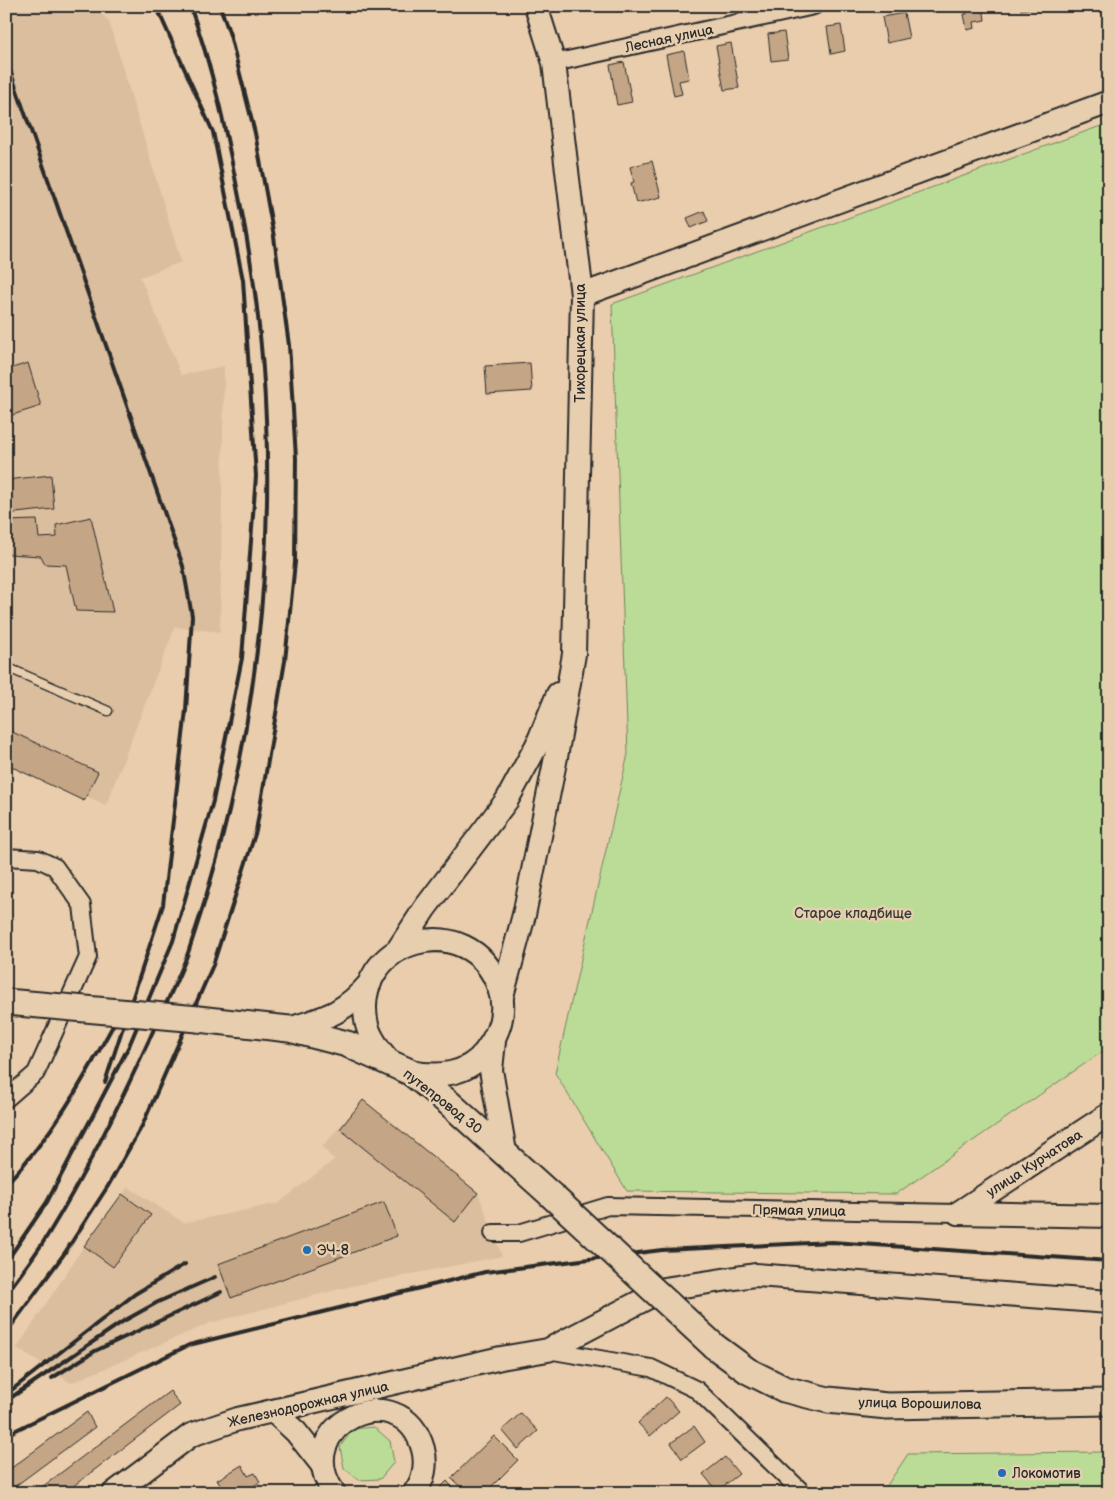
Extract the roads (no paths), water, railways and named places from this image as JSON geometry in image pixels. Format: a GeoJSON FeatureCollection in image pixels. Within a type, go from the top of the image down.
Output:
{"type":"FeatureCollection","features":[{"type":"Feature","properties":{"kind":"main road","name":"путепровод 30"},"geometry":{"type":"LineString","coordinates":[[6,1002],[288,1029],[347,1044],[400,1067],[505,1152],[714,1346]]}},
{"type":"Feature","properties":{"kind":"main road","name":"улица Ворошилова"},"geometry":{"type":"LineString","coordinates":[[714,1346],[748,1371],[784,1389],[828,1400],[887,1406],[1109,1402]]}},
{"type":"Feature","properties":{"kind":"street","name":"Тихорецкая улица"},"geometry":{"type":"LineString","coordinates":[[536,6],[554,63],[582,296],[574,654]]}},
{"type":"Feature","properties":{"kind":"street","name":"Лесная улица"},"geometry":{"type":"LineString","coordinates":[[554,63],[814,6]]}},
{"type":"Feature","properties":{"kind":"street"},"geometry":{"type":"LineString","coordinates":[[582,296],[1109,102]]}},
{"type":"Feature","properties":{"kind":"street"},"geometry":{"type":"LineString","coordinates":[[288,1029],[330,1016],[354,1002],[370,983],[382,963],[399,948],[425,908],[507,800],[537,745],[574,654]]}},
{"type":"Feature","properties":{"kind":"street"},"geometry":{"type":"LineString","coordinates":[[505,1152],[491,1070],[494,1041],[502,1019],[502,996],[524,915],[556,757],[574,654]]}},
{"type":"Feature","properties":{"kind":"street"},"geometry":{"type":"LineString","coordinates":[[6,857],[38,859],[56,867],[82,905],[88,957],[36,1073],[6,1099]]}},
{"type":"Feature","properties":{"kind":"street"},"geometry":{"type":"LineString","coordinates":[[399,948],[427,940],[442,940],[463,945],[481,958],[490,969],[502,996]]}},
{"type":"Feature","properties":{"kind":"street"},"geometry":{"type":"LineString","coordinates":[[370,983],[365,1004],[367,1026],[376,1046],[400,1067],[434,1076],[457,1072],[478,1060],[494,1041]]}},
{"type":"Feature","properties":{"kind":"street","name":"улица Курчатова"},"geometry":{"type":"LineString","coordinates":[[958,1213],[1109,1114]]}},
{"type":"Feature","properties":{"kind":"street","name":"Прямая улица"},"geometry":{"type":"LineString","coordinates":[[493,1233],[519,1232],[608,1206],[1109,1216]]}},
{"type":"Feature","properties":{"kind":"street","name":"Железнодорожная улица"},"geometry":{"type":"LineString","coordinates":[[114,1493],[191,1435],[238,1419],[402,1383],[501,1358],[548,1350],[664,1289],[755,1275],[1109,1302]]}},
{"type":"Feature","properties":{"kind":"street"},"geometry":{"type":"LineString","coordinates":[[548,1350],[651,1368],[697,1390],[803,1493]]}},
{"type":"Feature","properties":{"kind":"street"},"geometry":{"type":"LineString","coordinates":[[334,1493],[327,1483],[323,1466],[324,1448],[332,1432],[402,1383]]}},
{"type":"Feature","properties":{"kind":"street"},"geometry":{"type":"LineString","coordinates":[[273,1411],[353,1416],[378,1411],[396,1415],[410,1425],[420,1440],[425,1457],[423,1475],[416,1492]]}},
{"type":"Feature","properties":{"kind":"street"},"geometry":{"type":"LineString","coordinates":[[273,1411],[296,1432],[323,1466]]}},
{"type":"Feature","properties":{"kind":"lane"},"geometry":{"type":"LineString","coordinates":[[6,667],[108,711]]}},
{"type":"Feature","properties":{"kind":"railway"},"geometry":{"type":"LineString","coordinates":[[6,1262],[47,1202],[129,1046],[173,941],[213,801],[242,658],[256,476],[243,280],[213,132],[156,6]]}},
{"type":"Feature","properties":{"kind":"railway"},"geometry":{"type":"LineString","coordinates":[[6,1294],[49,1233],[102,1138],[184,964],[216,861],[238,768],[254,674],[264,578],[267,483],[264,387],[255,292],[239,197],[224,124],[190,6]]}},
{"type":"Feature","properties":{"kind":"railway"},"geometry":{"type":"LineString","coordinates":[[6,1333],[64,1254],[108,1186],[142,1126],[213,965],[256,831],[285,661],[295,562],[296,458],[289,345],[274,237],[255,133],[230,35],[220,6]]}},
{"type":"Feature","properties":{"kind":"railway"},"geometry":{"type":"LineString","coordinates":[[6,59],[183,566],[192,616],[186,710],[163,905],[105,1082]]}},
{"type":"Feature","properties":{"kind":"railway"},"geometry":{"type":"LineString","coordinates":[[6,1184],[57,1121],[125,1004]]}},
{"type":"Feature","properties":{"kind":"railway"},"geometry":{"type":"LineString","coordinates":[[6,1435],[189,1345],[485,1272],[662,1250],[832,1242],[1109,1261]]}},
{"type":"Feature","properties":{"kind":"railway"},"geometry":{"type":"LineString","coordinates":[[13,1389],[135,1294],[185,1264]]}},
{"type":"Feature","properties":{"kind":"railway"},"geometry":{"type":"LineString","coordinates":[[6,1401],[122,1322],[158,1302],[215,1277]]}},
{"type":"Feature","properties":{"kind":"railway"},"geometry":{"type":"LineString","coordinates":[[52,1378],[95,1351],[221,1292]]}},
{"type":"Feature","properties":{"kind":"place","name":"ЭЧ-8"},"geometry":{"type":"Point","coordinates":[307,1250]}},
{"type":"Feature","properties":{"kind":"place","name":"Локомотив"},"geometry":{"type":"Point","coordinates":[1002,1473]}},
{"type":"Feature","properties":{"kind":"park label","name":"Старое кладбище"},"geometry":{"type":"Point","coordinates":[853,913]}}]}
